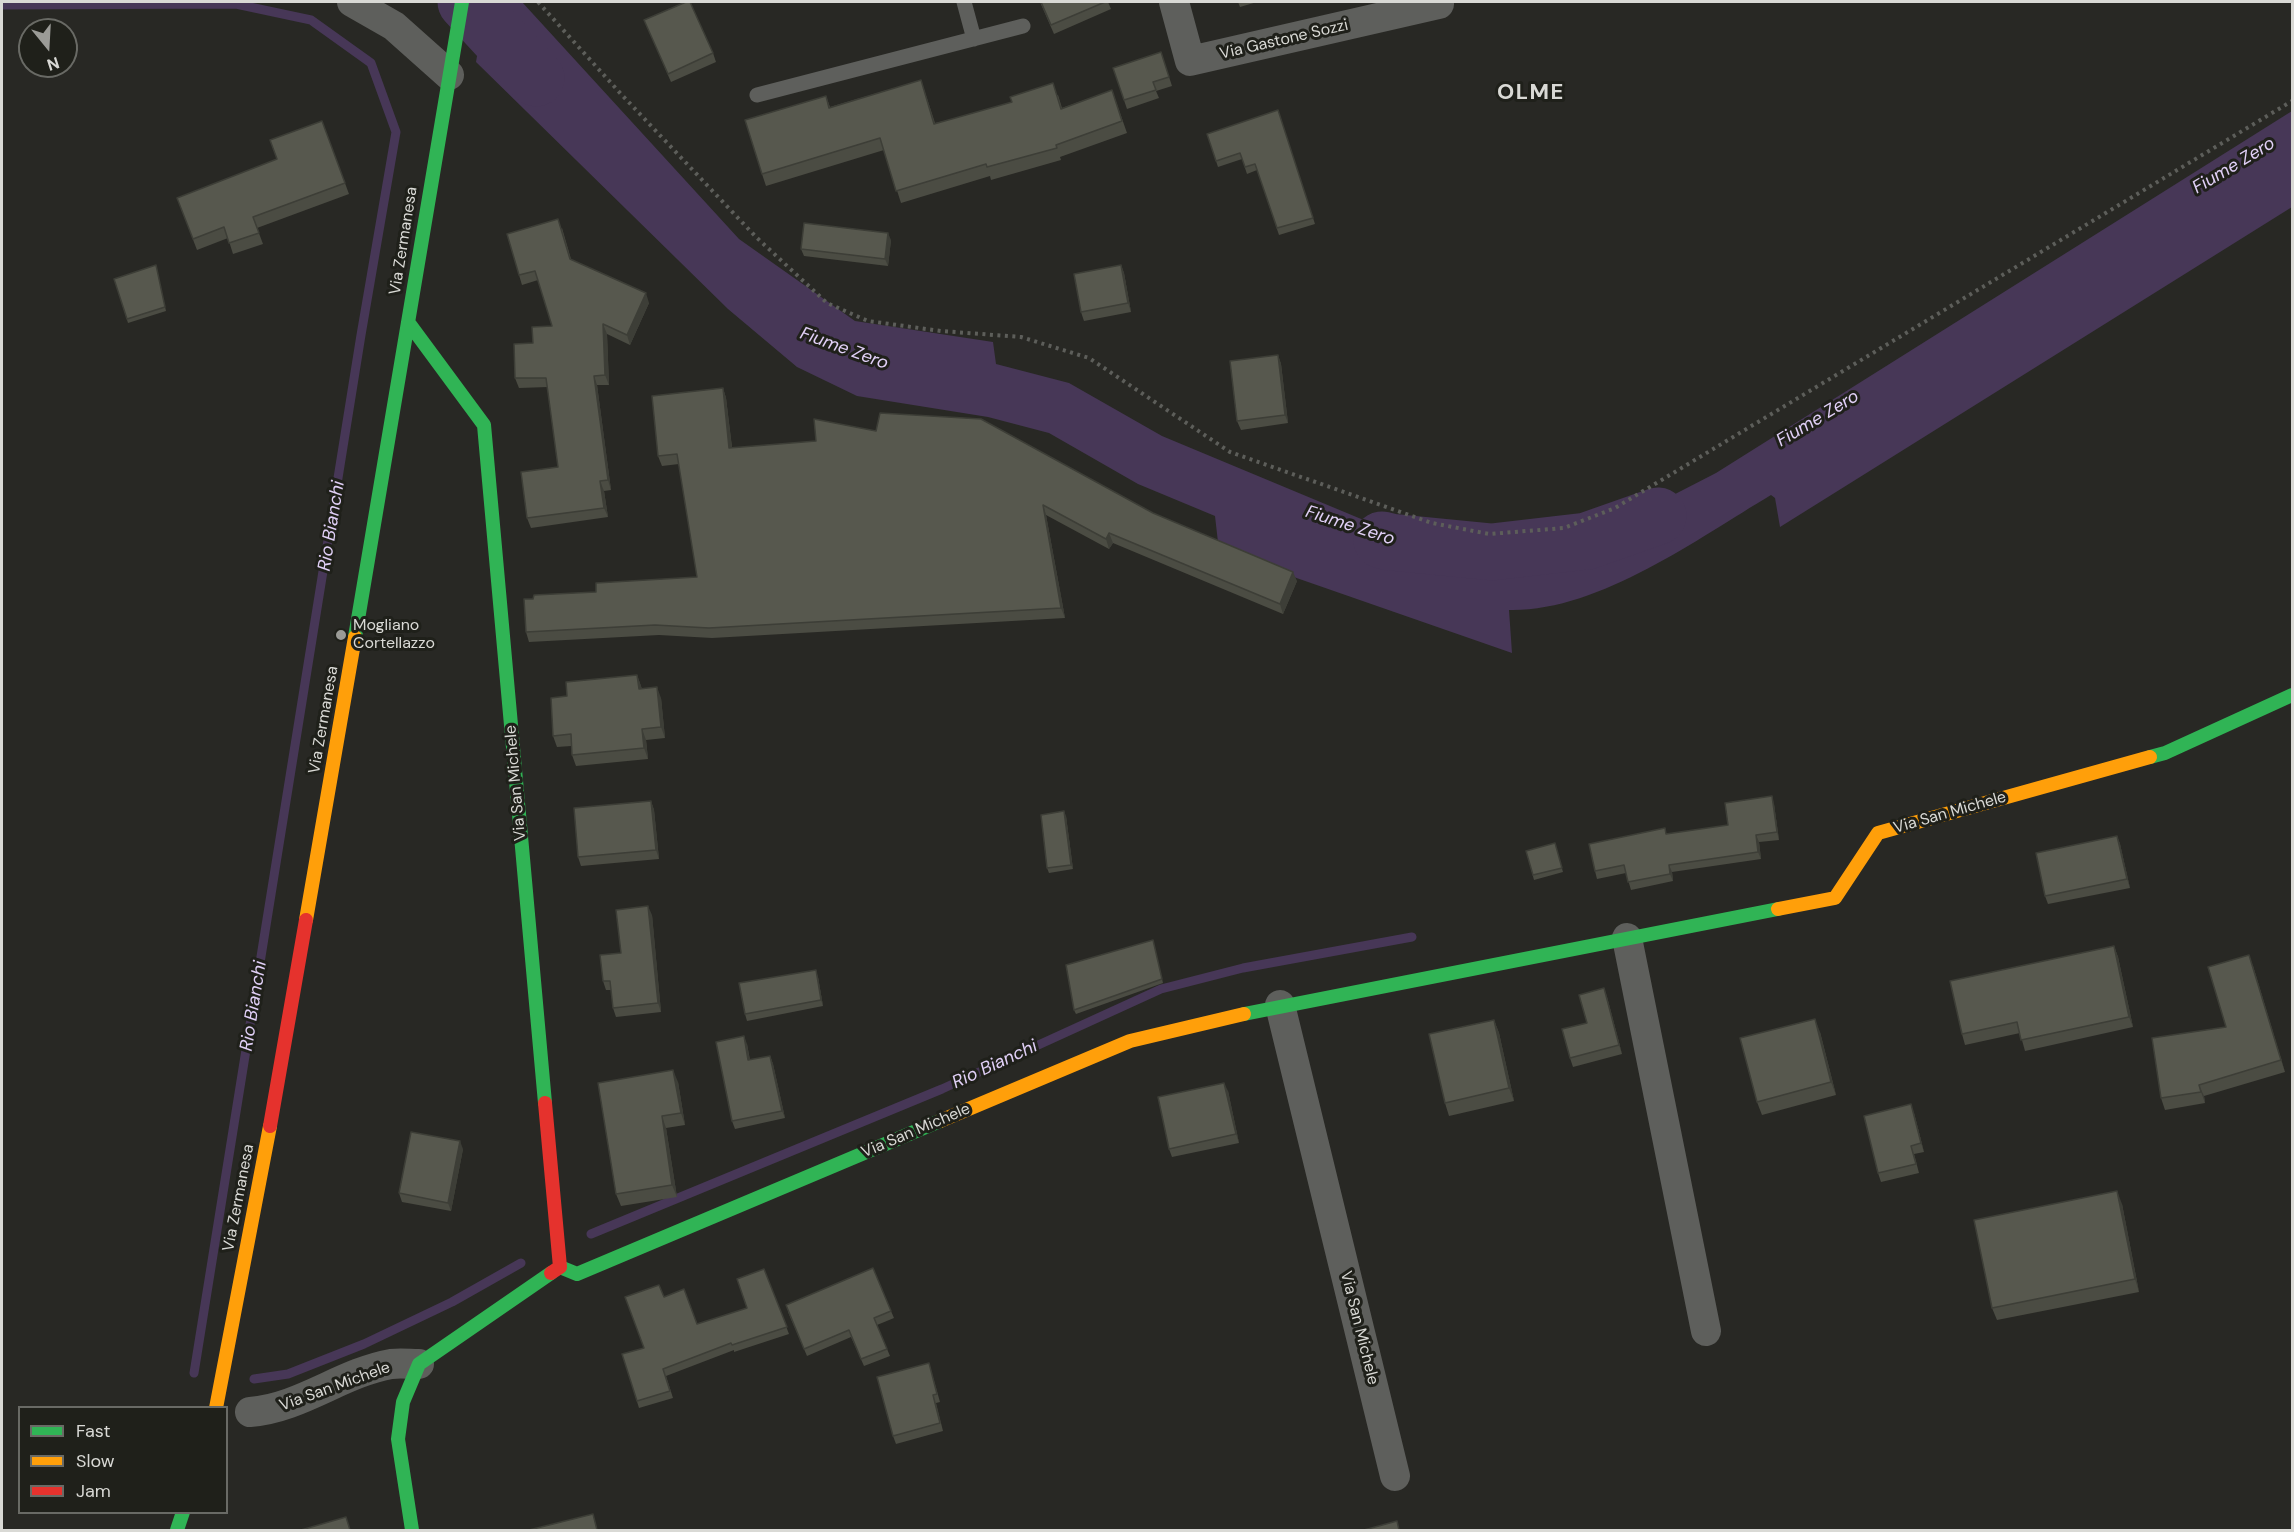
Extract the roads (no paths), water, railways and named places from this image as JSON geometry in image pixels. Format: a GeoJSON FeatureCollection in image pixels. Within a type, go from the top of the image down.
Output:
{"type":"FeatureCollection","features":[{"type":"Feature","properties":{"kind":"street"},"geometry":{"type":"LineString","coordinates":[[352,2],[394,26],[449,75]]}},
{"type":"Feature","properties":{"kind":"street","name":"Via Zermanesa"},"geometry":{"type":"LineString","coordinates":[[216,1406],[280,1071],[462,2]]}},
{"type":"Feature","properties":{"kind":"street","name":"Via Gastone Sozzi"},"geometry":{"type":"LineString","coordinates":[[1174,2],[1190,61],[1439,4]]}},
{"type":"Feature","properties":{"kind":"street","name":"Via San Michele"},"geometry":{"type":"LineString","coordinates":[[408,322],[484,425],[560,1267],[577,1274],[1130,1041],[1280,1005],[1835,898],[1878,833],[2165,753],[2292,695]]}},
{"type":"Feature","properties":{"kind":"street"},"geometry":{"type":"LineString","coordinates":[[1627,938],[1706,1331]]}},
{"type":"Feature","properties":{"kind":"street","name":"Via San Michele"},"geometry":{"type":"LineString","coordinates":[[1280,1005],[1395,1476]]}},
{"type":"Feature","properties":{"kind":"street"},"geometry":{"type":"LineString","coordinates":[[419,1364],[560,1267]]}},
{"type":"Feature","properties":{"kind":"street","name":"Via San Michele"},"geometry":{"type":"LineString","coordinates":[[250,1412],[269,1410],[289,1404],[345,1379],[392,1364],[419,1364],[403,1401],[398,1439],[412,1530]]}},
{"type":"Feature","properties":{"kind":"street"},"geometry":{"type":"LineString","coordinates":[[177,1530],[182,1514]]}},
{"type":"Feature","properties":{"kind":"lane"},"geometry":{"type":"LineString","coordinates":[[964,2],[974,39]]}},
{"type":"Feature","properties":{"kind":"lane"},"geometry":{"type":"LineString","coordinates":[[756,95],[1023,26]]}},
{"type":"Feature","properties":{"kind":"water"},"geometry":{"type":"Polygon","coordinates":[[[486,2],[522,2],[739,239],[855,321],[993,342],[996,364],[1069,383],[1162,436],[1366,521],[1506,563],[1576,545],[1716,473],[2292,111],[2292,207],[1780,527],[1775,498],[1771,495],[1646,570],[1611,586],[1577,599],[1543,607],[1509,610],[1512,653],[1219,551],[1215,516],[1138,484],[1049,433],[988,417],[857,396],[797,367],[728,309],[476,62],[486,2]]]}},
{"type":"Feature","properties":{"kind":"waterway","name":"Fiume Zero"},"geometry":{"type":"LineString","coordinates":[[466,2],[536,78]]}},
{"type":"Feature","properties":{"kind":"waterway","name":"Rio Bianchi"},"geometry":{"type":"LineString","coordinates":[[2,5],[236,4],[311,20],[371,63],[396,132],[361,335],[194,1373]]}},
{"type":"Feature","properties":{"kind":"waterway","name":"Fiume Zero"},"geometry":{"type":"LineString","coordinates":[[1382,540],[1492,552],[1587,541],[1658,516]]}},
{"type":"Feature","properties":{"kind":"waterway","name":"Rio Bianchi"},"geometry":{"type":"LineString","coordinates":[[591,1234],[942,1089],[1161,989],[1243,968],[1412,937]]}},
{"type":"Feature","properties":{"kind":"waterway","name":"Rio Bianchi"},"geometry":{"type":"LineString","coordinates":[[254,1379],[288,1374],[364,1344],[452,1302],[521,1263]]}},
{"type":"Feature","properties":{"kind":"place","name":"Mogliano Cortellazzo"},"geometry":{"type":"Point","coordinates":[341,635]}},
{"type":"Feature","properties":{"kind":"district","name":"OLME"},"geometry":{"type":"Point","coordinates":[1531,93]}}]}
